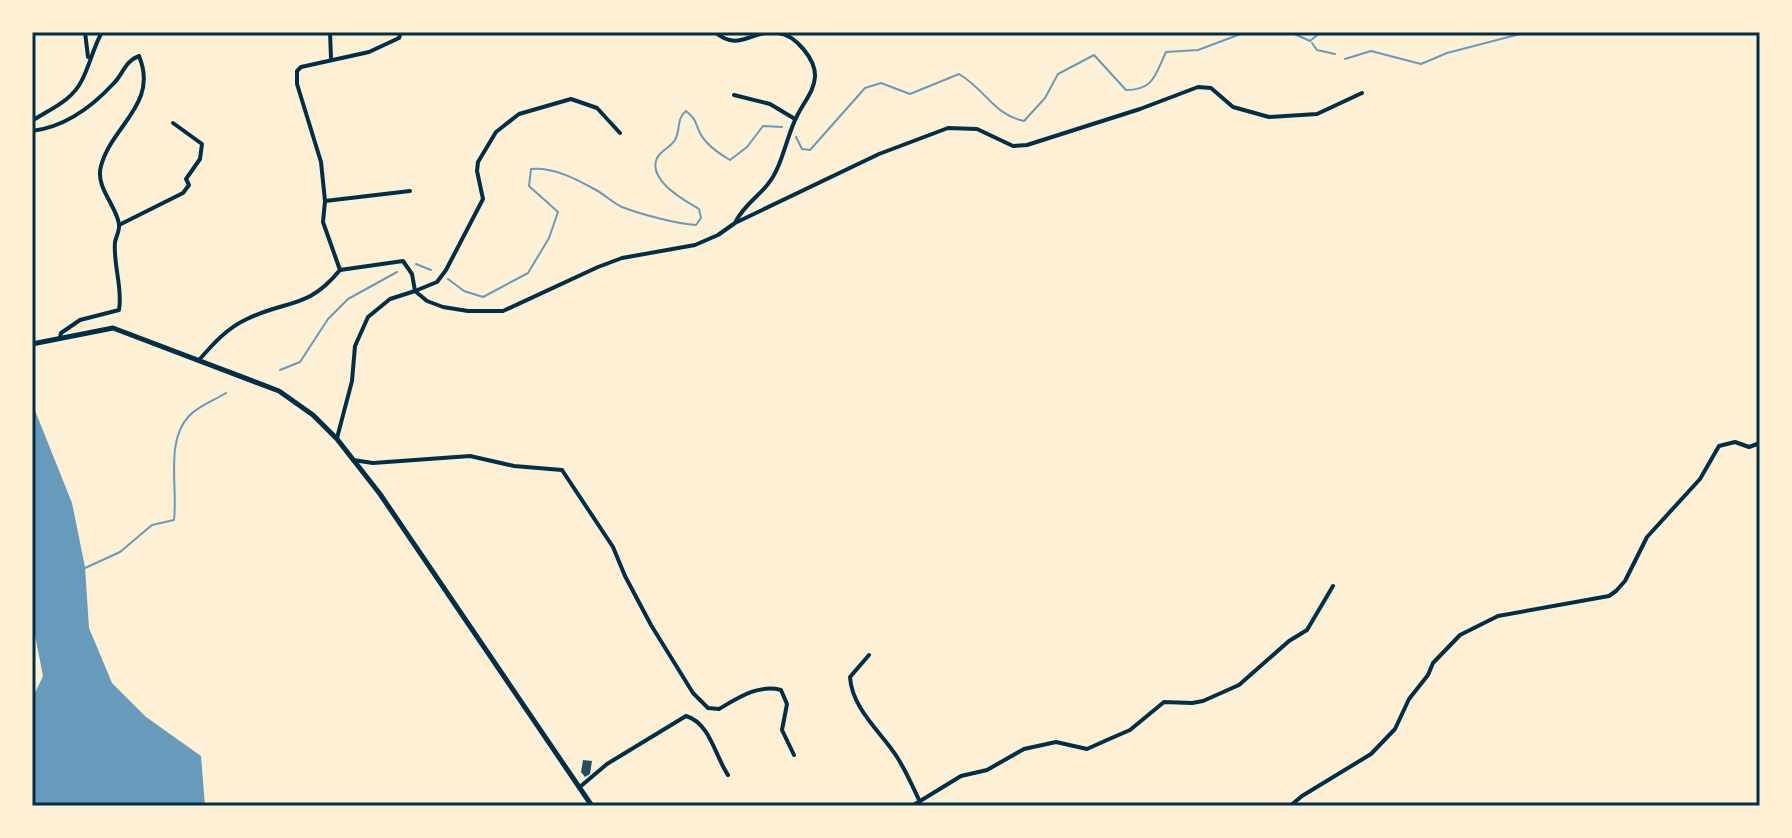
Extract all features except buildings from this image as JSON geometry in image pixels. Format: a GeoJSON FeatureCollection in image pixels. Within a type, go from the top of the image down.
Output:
{"type":"FeatureCollection","features":[{"type":"Feature","properties":{"kind":"main road"},"geometry":{"type":"LineString","coordinates":[[32,344],[113,328],[279,391],[313,415],[337,439],[380,494],[592,806]]}},
{"type":"Feature","properties":{"kind":"street"},"geometry":{"type":"LineString","coordinates":[[85,32],[89,59]]}},
{"type":"Feature","properties":{"kind":"street"},"geometry":{"type":"LineString","coordinates":[[32,121],[63,103],[82,81],[102,32]]}},
{"type":"Feature","properties":{"kind":"street"},"geometry":{"type":"LineString","coordinates":[[330,32],[331,59]]}},
{"type":"Feature","properties":{"kind":"street"},"geometry":{"type":"LineString","coordinates":[[340,270],[323,222],[325,201],[321,162],[297,84],[297,71],[301,67],[331,59],[369,52],[399,38],[401,32]]}},
{"type":"Feature","properties":{"kind":"street"},"geometry":{"type":"LineString","coordinates":[[715,32],[724,39],[737,42],[762,33],[780,33],[794,39],[804,50],[815,72],[814,86],[795,119],[768,184],[748,201],[735,223]]}},
{"type":"Feature","properties":{"kind":"street"},"geometry":{"type":"LineString","coordinates":[[32,131],[68,121],[87,108],[116,81],[130,59],[139,56],[143,66],[144,94],[99,169],[103,188],[119,225],[115,241],[121,299],[119,310],[68,326],[60,338]]}},
{"type":"Feature","properties":{"kind":"street"},"geometry":{"type":"LineString","coordinates":[[199,360],[222,335],[244,319],[303,302],[326,287],[340,270],[403,261],[412,274],[415,291],[427,301],[468,311],[503,311],[622,258],[695,245],[879,154],[948,128],[977,129],[1013,146],[1027,145],[1198,87],[1211,88],[1233,107],[1269,117],[1317,114],[1362,93]]}},
{"type":"Feature","properties":{"kind":"street"},"geometry":{"type":"LineString","coordinates":[[734,95],[770,104],[795,119]]}},
{"type":"Feature","properties":{"kind":"street"},"geometry":{"type":"LineString","coordinates":[[337,439],[352,381],[355,346],[368,317],[390,299],[437,282],[446,270],[483,199],[478,162],[496,132],[519,114],[571,99],[597,108],[620,133]]}},
{"type":"Feature","properties":{"kind":"street"},"geometry":{"type":"LineString","coordinates":[[119,225],[183,193],[189,185],[186,179],[200,159],[202,144],[173,123]]}},
{"type":"Feature","properties":{"kind":"street"},"geometry":{"type":"LineString","coordinates":[[325,201],[410,191]]}},
{"type":"Feature","properties":{"kind":"street"},"geometry":{"type":"LineString","coordinates":[[1290,806],[1371,754],[1395,729],[1409,699],[1428,675],[1433,663],[1460,635],[1498,616],[1609,596],[1625,581],[1647,537],[1700,479],[1719,446],[1735,442],[1749,447],[1760,443]]}},
{"type":"Feature","properties":{"kind":"street"},"geometry":{"type":"LineString","coordinates":[[353,460],[373,463],[470,456],[514,466],[562,470],[613,547],[651,625],[693,693],[708,708],[719,709],[742,695],[769,687],[781,690],[787,704],[782,730],[794,755]]}},
{"type":"Feature","properties":{"kind":"street"},"geometry":{"type":"LineString","coordinates":[[912,806],[961,776],[987,770],[1024,749],[1056,742],[1087,749],[1130,730],[1164,702],[1203,701],[1239,685],[1289,641],[1307,630],[1333,586]]}},
{"type":"Feature","properties":{"kind":"street"},"geometry":{"type":"LineString","coordinates":[[869,655],[850,677],[851,686],[873,729],[896,755],[920,802]]}},
{"type":"Feature","properties":{"kind":"street"},"geometry":{"type":"LineString","coordinates":[[581,786],[607,764],[686,716],[697,721],[728,775]]}},
{"type":"Feature","properties":{"kind":"water"},"geometry":{"type":"Polygon","coordinates":[[[32,403],[72,503],[85,567],[89,628],[112,683],[146,717],[201,756],[205,806],[32,806],[32,699],[43,676],[32,620],[32,403]]]}},
{"type":"Feature","properties":{"kind":"waterway"},"geometry":{"type":"LineString","coordinates":[[796,137],[802,149],[810,150],[865,88],[881,83],[910,94],[959,74],[997,108],[1024,121],[1045,98],[1058,74],[1094,55],[1126,90],[1135,89],[1152,80],[1166,52],[1198,50],[1246,32]]}},
{"type":"Feature","properties":{"kind":"waterway"},"geometry":{"type":"LineString","coordinates":[[1290,32],[1310,41],[1321,32]]}},
{"type":"Feature","properties":{"kind":"waterway"},"geometry":{"type":"LineString","coordinates":[[1345,59],[1371,51],[1421,64],[1447,53],[1528,32]]}},
{"type":"Feature","properties":{"kind":"waterway"},"geometry":{"type":"LineString","coordinates":[[1312,43],[1317,50],[1335,54]]}},
{"type":"Feature","properties":{"kind":"waterway"},"geometry":{"type":"LineString","coordinates":[[448,279],[464,291],[483,297],[528,273],[549,238],[558,212],[529,186],[531,169],[565,175],[630,210],[696,225],[701,218],[699,209],[669,188],[657,174],[655,166],[659,155],[675,140],[683,114],[686,111],[706,141],[730,160],[747,147],[763,126],[782,127]]}},
{"type":"Feature","properties":{"kind":"waterway"},"geometry":{"type":"LineString","coordinates":[[416,264],[431,270]]}},
{"type":"Feature","properties":{"kind":"waterway"},"geometry":{"type":"LineString","coordinates":[[280,370],[300,362],[328,319],[348,299],[397,272]]}},
{"type":"Feature","properties":{"kind":"waterway"},"geometry":{"type":"LineString","coordinates":[[85,568],[120,552],[152,525],[174,520],[177,438],[189,416],[226,393]]}}]}
